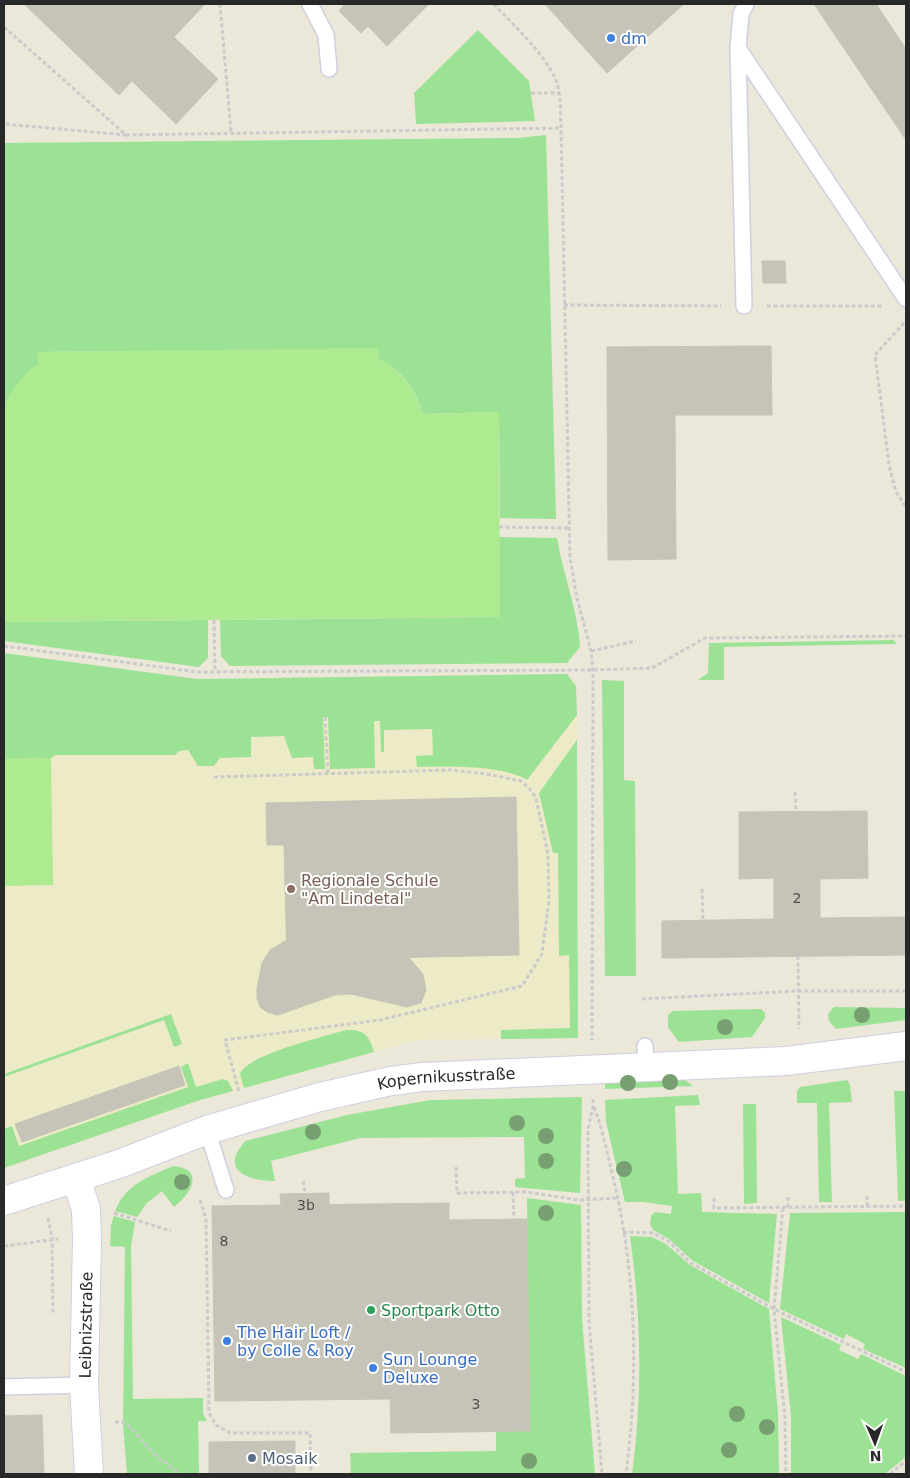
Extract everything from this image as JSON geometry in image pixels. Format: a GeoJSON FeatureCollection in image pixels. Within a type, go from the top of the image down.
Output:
{"type":"FeatureCollection","features":[{"type":"Feature","properties":{"kind":"street","name":"Kopernikusstraße"},"geometry":{"type":"LineString","coordinates":[[4,1200],[120,1164],[207,1130],[320,1097],[391,1082],[422,1077],[646,1057],[786,1061],[906,1046]]}},
{"type":"Feature","properties":{"kind":"street","name":"Leibnizstraße"},"geometry":{"type":"LineString","coordinates":[[76,1178],[86,1209],[88,1240],[84,1385],[90,1474]]}},
{"type":"Feature","properties":{"kind":"lane"},"geometry":{"type":"LineString","coordinates":[[310,4],[326,34],[330,69]]}},
{"type":"Feature","properties":{"kind":"lane"},"geometry":{"type":"LineString","coordinates":[[744,306],[738,48],[741,14],[746,4]]}},
{"type":"Feature","properties":{"kind":"lane"},"geometry":{"type":"LineString","coordinates":[[738,48],[906,299]]}},
{"type":"Feature","properties":{"kind":"lane"},"geometry":{"type":"LineString","coordinates":[[207,1130],[226,1190]]}},
{"type":"Feature","properties":{"kind":"lane"},"geometry":{"type":"LineString","coordinates":[[4,1387],[84,1385]]}},
{"type":"Feature","properties":{"kind":"path"},"geometry":{"type":"LineString","coordinates":[[220,4],[231,132]]}},
{"type":"Feature","properties":{"kind":"path"},"geometry":{"type":"LineString","coordinates":[[494,4],[540,56],[555,79],[559,93],[570,557],[577,598],[591,650],[593,670],[592,1046]]}},
{"type":"Feature","properties":{"kind":"path"},"geometry":{"type":"LineString","coordinates":[[4,27],[126,135]]}},
{"type":"Feature","properties":{"kind":"path"},"geometry":{"type":"LineString","coordinates":[[531,93],[559,93]]}},
{"type":"Feature","properties":{"kind":"path"},"geometry":{"type":"LineString","coordinates":[[4,124],[126,135],[561,128]]}},
{"type":"Feature","properties":{"kind":"path"},"geometry":{"type":"LineString","coordinates":[[906,320],[876,354],[889,465],[896,492],[906,507]]}},
{"type":"Feature","properties":{"kind":"path"},"geometry":{"type":"LineString","coordinates":[[499,527],[569,528]]}},
{"type":"Feature","properties":{"kind":"path"},"geometry":{"type":"LineString","coordinates":[[214,620],[215,672]]}},
{"type":"Feature","properties":{"kind":"path"},"geometry":{"type":"LineString","coordinates":[[4,646],[197,672],[593,670],[652,668],[705,638],[906,636]]}},
{"type":"Feature","properties":{"kind":"path"},"geometry":{"type":"LineString","coordinates":[[591,650],[636,641]]}},
{"type":"Feature","properties":{"kind":"path"},"geometry":{"type":"LineString","coordinates":[[325,717],[328,774]]}},
{"type":"Feature","properties":{"kind":"path"},"geometry":{"type":"LineString","coordinates":[[214,777],[451,770],[487,774],[521,781],[530,788],[536,798],[548,854],[549,900],[542,954],[522,986],[380,1020],[225,1040],[241,1096]]}},
{"type":"Feature","properties":{"kind":"path"},"geometry":{"type":"LineString","coordinates":[[795,792],[796,812]]}},
{"type":"Feature","properties":{"kind":"path"},"geometry":{"type":"LineString","coordinates":[[702,889],[703,920]]}},
{"type":"Feature","properties":{"kind":"path"},"geometry":{"type":"LineString","coordinates":[[798,956],[799,1037]]}},
{"type":"Feature","properties":{"kind":"path"},"geometry":{"type":"LineString","coordinates":[[642,999],[798,991],[906,990]]}},
{"type":"Feature","properties":{"kind":"path"},"geometry":{"type":"LineString","coordinates":[[602,1474],[589,1321],[588,1130],[593,1106],[601,1126],[618,1198],[631,1284],[634,1365],[630,1441],[626,1474]]}},
{"type":"Feature","properties":{"kind":"path"},"geometry":{"type":"LineString","coordinates":[[456,1167],[457,1193],[514,1192],[588,1199],[618,1198]]}},
{"type":"Feature","properties":{"kind":"path"},"geometry":{"type":"LineString","coordinates":[[303,1181],[306,1193]]}},
{"type":"Feature","properties":{"kind":"path"},"geometry":{"type":"LineString","coordinates":[[39,1189],[47,1208],[52,1238],[54,1316]]}},
{"type":"Feature","properties":{"kind":"path"},"geometry":{"type":"LineString","coordinates":[[514,1192],[514,1219]]}},
{"type":"Feature","properties":{"kind":"path"},"geometry":{"type":"LineString","coordinates":[[867,1196],[867,1206]]}},
{"type":"Feature","properties":{"kind":"path"},"geometry":{"type":"LineString","coordinates":[[788,1197],[788,1208]]}},
{"type":"Feature","properties":{"kind":"path"},"geometry":{"type":"LineString","coordinates":[[714,1198],[714,1208],[906,1206]]}},
{"type":"Feature","properties":{"kind":"path"},"geometry":{"type":"LineString","coordinates":[[200,1200],[206,1219],[209,1413],[216,1425],[230,1433],[310,1433],[311,1474]]}},
{"type":"Feature","properties":{"kind":"path"},"geometry":{"type":"LineString","coordinates":[[4,1246],[52,1238],[108,1241],[111,1212],[114,1206]]}},
{"type":"Feature","properties":{"kind":"path"},"geometry":{"type":"LineString","coordinates":[[783,1208],[774,1309],[785,1418],[786,1474]]}},
{"type":"Feature","properties":{"kind":"path"},"geometry":{"type":"LineString","coordinates":[[111,1212],[171,1231]]}},
{"type":"Feature","properties":{"kind":"path"},"geometry":{"type":"LineString","coordinates":[[624,1232],[653,1233],[668,1241],[691,1263],[774,1309],[906,1372]]}},
{"type":"Feature","properties":{"kind":"path"},"geometry":{"type":"LineString","coordinates":[[85,1422],[122,1422],[130,1427],[157,1458],[179,1474]]}},
{"type":"Feature","properties":{"kind":"path"},"geometry":{"type":"LineString","coordinates":[[890,1474],[906,1461]]}},
{"type":"Feature","properties":{"kind":"shaded area","name":"Regionale Schule \"Am Lindetal\""},"geometry":{"type":"Polygon","coordinates":[[[577,715],[578,1038],[417,1040],[200,1100],[4,1168],[4,720],[577,715]]]}},
{"type":"Feature","properties":{"kind":"green space"},"geometry":{"type":"Polygon","coordinates":[[[478,30],[529,81],[535,121],[416,124],[414,93],[478,30]]]}},
{"type":"Feature","properties":{"kind":"green space"},"geometry":{"type":"Polygon","coordinates":[[[546,135],[556,519],[500,518],[499,412],[423,414],[412,388],[402,375],[379,359],[378,349],[38,352],[39,364],[27,373],[4,405],[4,143],[517,138],[546,135]]]}},
{"type":"Feature","properties":{"kind":"green space"},"geometry":{"type":"Polygon","coordinates":[[[378,348],[379,359],[396,370],[407,382],[423,414],[499,412],[500,617],[4,622],[4,405],[14,388],[27,373],[39,364],[38,352],[378,348]]]}},
{"type":"Feature","properties":{"kind":"green space"},"geometry":{"type":"Polygon","coordinates":[[[499,537],[557,538],[579,633],[580,647],[567,663],[230,666],[221,656],[220,620],[499,617],[499,537]]]}},
{"type":"Feature","properties":{"kind":"green space"},"geometry":{"type":"Polygon","coordinates":[[[208,620],[208,658],[199,667],[4,641],[4,622],[208,620]]]}},
{"type":"Feature","properties":{"kind":"green space"},"geometry":{"type":"Polygon","coordinates":[[[893,640],[897,644],[724,647],[724,680],[698,680],[708,673],[709,643],[893,640]]]}},
{"type":"Feature","properties":{"kind":"green space"},"geometry":{"type":"Polygon","coordinates":[[[4,653],[197,679],[567,674],[576,686],[577,715],[527,780],[504,771],[489,769],[417,767],[416,756],[433,755],[432,729],[384,730],[384,752],[381,752],[380,721],[374,721],[375,768],[330,769],[328,717],[323,717],[325,769],[314,769],[313,757],[292,758],[284,736],[251,737],[251,757],[220,758],[214,766],[198,766],[188,750],[179,751],[175,755],[55,755],[51,758],[4,759],[4,653]]]}},
{"type":"Feature","properties":{"kind":"green space"},"geometry":{"type":"Polygon","coordinates":[[[602,680],[624,681],[624,780],[635,781],[636,976],[605,976],[602,680]]]}},
{"type":"Feature","properties":{"kind":"green space"},"geometry":{"type":"Polygon","coordinates":[[[577,740],[578,1038],[501,1039],[501,1030],[570,1028],[569,955],[559,956],[558,853],[553,853],[539,793],[577,740]]]}},
{"type":"Feature","properties":{"kind":"green space"},"geometry":{"type":"Polygon","coordinates":[[[51,758],[53,885],[4,886],[4,759],[51,758]]]}},
{"type":"Feature","properties":{"kind":"green space"},"geometry":{"type":"Polygon","coordinates":[[[834,1007],[906,1008],[906,1020],[836,1029],[829,1021],[828,1014],[834,1007]]]}},
{"type":"Feature","properties":{"kind":"green space"},"geometry":{"type":"Polygon","coordinates":[[[761,1009],[765,1013],[765,1018],[752,1037],[679,1042],[668,1027],[668,1015],[673,1011],[761,1009]]]}},
{"type":"Feature","properties":{"kind":"green space"},"geometry":{"type":"Polygon","coordinates":[[[171,1014],[182,1044],[174,1047],[164,1020],[4,1077],[4,1074],[171,1014]]]}},
{"type":"Feature","properties":{"kind":"green space"},"geometry":{"type":"Polygon","coordinates":[[[346,1030],[365,1034],[374,1052],[244,1088],[240,1074],[245,1067],[256,1060],[288,1047],[346,1030]]]}},
{"type":"Feature","properties":{"kind":"green space"},"geometry":{"type":"Polygon","coordinates":[[[188,1063],[196,1087],[223,1079],[228,1081],[233,1091],[200,1100],[4,1168],[4,1129],[12,1126],[19,1146],[188,1087],[181,1067],[188,1063]]]}},
{"type":"Feature","properties":{"kind":"green space"},"geometry":{"type":"Polygon","coordinates":[[[679,1075],[693,1086],[605,1089],[605,1077],[679,1075]]]}},
{"type":"Feature","properties":{"kind":"green space"},"geometry":{"type":"Polygon","coordinates":[[[847,1080],[850,1085],[852,1102],[829,1103],[832,1202],[819,1202],[817,1103],[797,1103],[797,1091],[800,1087],[847,1080]]]}},
{"type":"Feature","properties":{"kind":"green space"},"geometry":{"type":"Polygon","coordinates":[[[894,1091],[906,1091],[906,1201],[898,1201],[894,1091]]]}},
{"type":"Feature","properties":{"kind":"green space"},"geometry":{"type":"Polygon","coordinates":[[[698,1095],[700,1105],[675,1106],[678,1194],[701,1193],[702,1212],[777,1214],[769,1303],[693,1261],[669,1239],[653,1230],[650,1224],[651,1216],[655,1212],[671,1214],[672,1206],[643,1202],[625,1202],[606,1122],[605,1100],[698,1095]]]}},
{"type":"Feature","properties":{"kind":"green space"},"geometry":{"type":"Polygon","coordinates":[[[582,1097],[580,1193],[515,1187],[515,1179],[525,1178],[524,1137],[360,1138],[271,1161],[275,1181],[254,1179],[247,1176],[241,1173],[235,1162],[236,1155],[245,1141],[347,1115],[430,1100],[582,1097]]]}},
{"type":"Feature","properties":{"kind":"green space"},"geometry":{"type":"Polygon","coordinates":[[[743,1104],[756,1104],[757,1203],[744,1204],[743,1104]]]}},
{"type":"Feature","properties":{"kind":"green space"},"geometry":{"type":"Polygon","coordinates":[[[173,1166],[183,1168],[192,1177],[192,1183],[186,1196],[174,1207],[162,1191],[147,1203],[137,1217],[115,1211],[125,1194],[132,1188],[147,1178],[173,1166]]]}},
{"type":"Feature","properties":{"kind":"green space"},"geometry":{"type":"Polygon","coordinates":[[[527,1198],[581,1205],[582,1319],[595,1474],[351,1474],[350,1453],[496,1451],[496,1431],[530,1431],[527,1198]]]}},
{"type":"Feature","properties":{"kind":"green space"},"geometry":{"type":"Polygon","coordinates":[[[906,1212],[906,1368],[863,1349],[865,1344],[846,1334],[844,1339],[780,1309],[790,1213],[906,1212]]]}},
{"type":"Feature","properties":{"kind":"green space"},"geometry":{"type":"Polygon","coordinates":[[[114,1216],[135,1222],[131,1246],[133,1399],[203,1398],[203,1414],[207,1421],[198,1421],[199,1474],[127,1474],[123,1425],[125,1247],[110,1246],[111,1225],[114,1216]]]}},
{"type":"Feature","properties":{"kind":"green space"},"geometry":{"type":"Polygon","coordinates":[[[630,1236],[652,1237],[666,1244],[690,1265],[769,1309],[778,1414],[779,1474],[632,1474],[638,1415],[639,1355],[634,1266],[630,1236]]]}},
{"type":"Feature","properties":{"kind":"green space"},"geometry":{"type":"Polygon","coordinates":[[[781,1317],[841,1345],[839,1350],[858,1359],[861,1354],[906,1376],[906,1457],[885,1474],[791,1474],[791,1417],[781,1317]]]}},
{"type":"Feature","properties":{"kind":"building"},"geometry":{"type":"Polygon","coordinates":[[[24,4],[205,4],[174,37],[218,79],[176,124],[132,81],[119,95],[24,4]]]}},
{"type":"Feature","properties":{"kind":"building"},"geometry":{"type":"Polygon","coordinates":[[[345,4],[428,5],[387,46],[368,26],[361,33],[339,11],[345,4]]]}},
{"type":"Feature","properties":{"kind":"building","name":"dm"},"geometry":{"type":"Polygon","coordinates":[[[545,4],[684,4],[607,73],[545,4]]]}},
{"type":"Feature","properties":{"kind":"building"},"geometry":{"type":"Polygon","coordinates":[[[814,4],[876,4],[906,49],[906,140],[814,4]]]}},
{"type":"Feature","properties":{"kind":"building"},"geometry":{"type":"Polygon","coordinates":[[[762,261],[785,261],[786,283],[763,283],[762,261]]]}},
{"type":"Feature","properties":{"kind":"building"},"geometry":{"type":"Polygon","coordinates":[[[771,346],[772,415],[675,415],[676,559],[608,560],[607,347],[771,346]]]}},
{"type":"Feature","properties":{"kind":"building"},"geometry":{"type":"Polygon","coordinates":[[[516,797],[519,955],[287,960],[284,845],[267,845],[266,803],[516,797]]]}},
{"type":"Feature","properties":{"kind":"building"},"geometry":{"type":"Polygon","coordinates":[[[867,811],[868,878],[820,879],[820,918],[906,917],[906,955],[662,958],[662,921],[774,919],[774,878],[739,879],[739,812],[867,811]]]}},
{"type":"Feature","properties":{"kind":"building"},"geometry":{"type":"Polygon","coordinates":[[[287,940],[287,960],[409,958],[423,974],[426,990],[421,1003],[407,1007],[351,994],[335,995],[278,1015],[267,1012],[260,1007],[257,998],[262,963],[270,950],[287,940]]]}},
{"type":"Feature","properties":{"kind":"building"},"geometry":{"type":"Polygon","coordinates":[[[179,1066],[185,1085],[22,1142],[15,1124],[179,1066]]]}},
{"type":"Feature","properties":{"kind":"building"},"geometry":{"type":"Polygon","coordinates":[[[329,1193],[329,1205],[281,1205],[280,1194],[329,1193]]]}},
{"type":"Feature","properties":{"kind":"building","name":"Sportpark Otto"},"geometry":{"type":"Polygon","coordinates":[[[449,1203],[449,1220],[527,1219],[530,1431],[391,1433],[390,1399],[215,1401],[212,1206],[449,1203]]]}},
{"type":"Feature","properties":{"kind":"building"},"geometry":{"type":"Polygon","coordinates":[[[42,1415],[44,1474],[4,1474],[4,1416],[42,1415]]]}},
{"type":"Feature","properties":{"kind":"building","name":"Mosaik"},"geometry":{"type":"Polygon","coordinates":[[[295,1441],[295,1474],[209,1474],[209,1442],[295,1441]]]}},
{"type":"Feature","properties":{"kind":"place","name":"dm"},"geometry":{"type":"Point","coordinates":[611,38]}},
{"type":"Feature","properties":{"kind":"place","name":"Regionale Schule \"Am Lindetal\""},"geometry":{"type":"Point","coordinates":[291,889]}},
{"type":"Feature","properties":{"kind":"place","name":"Sportpark Otto"},"geometry":{"type":"Point","coordinates":[371,1310]}},
{"type":"Feature","properties":{"kind":"place","name":"The Hair Loft / by Colle & Roy"},"geometry":{"type":"Point","coordinates":[227,1341]}},
{"type":"Feature","properties":{"kind":"place","name":"Sun Lounge Deluxe"},"geometry":{"type":"Point","coordinates":[373,1368]}},
{"type":"Feature","properties":{"kind":"place","name":"Mosaik"},"geometry":{"type":"Point","coordinates":[252,1458]}}]}
